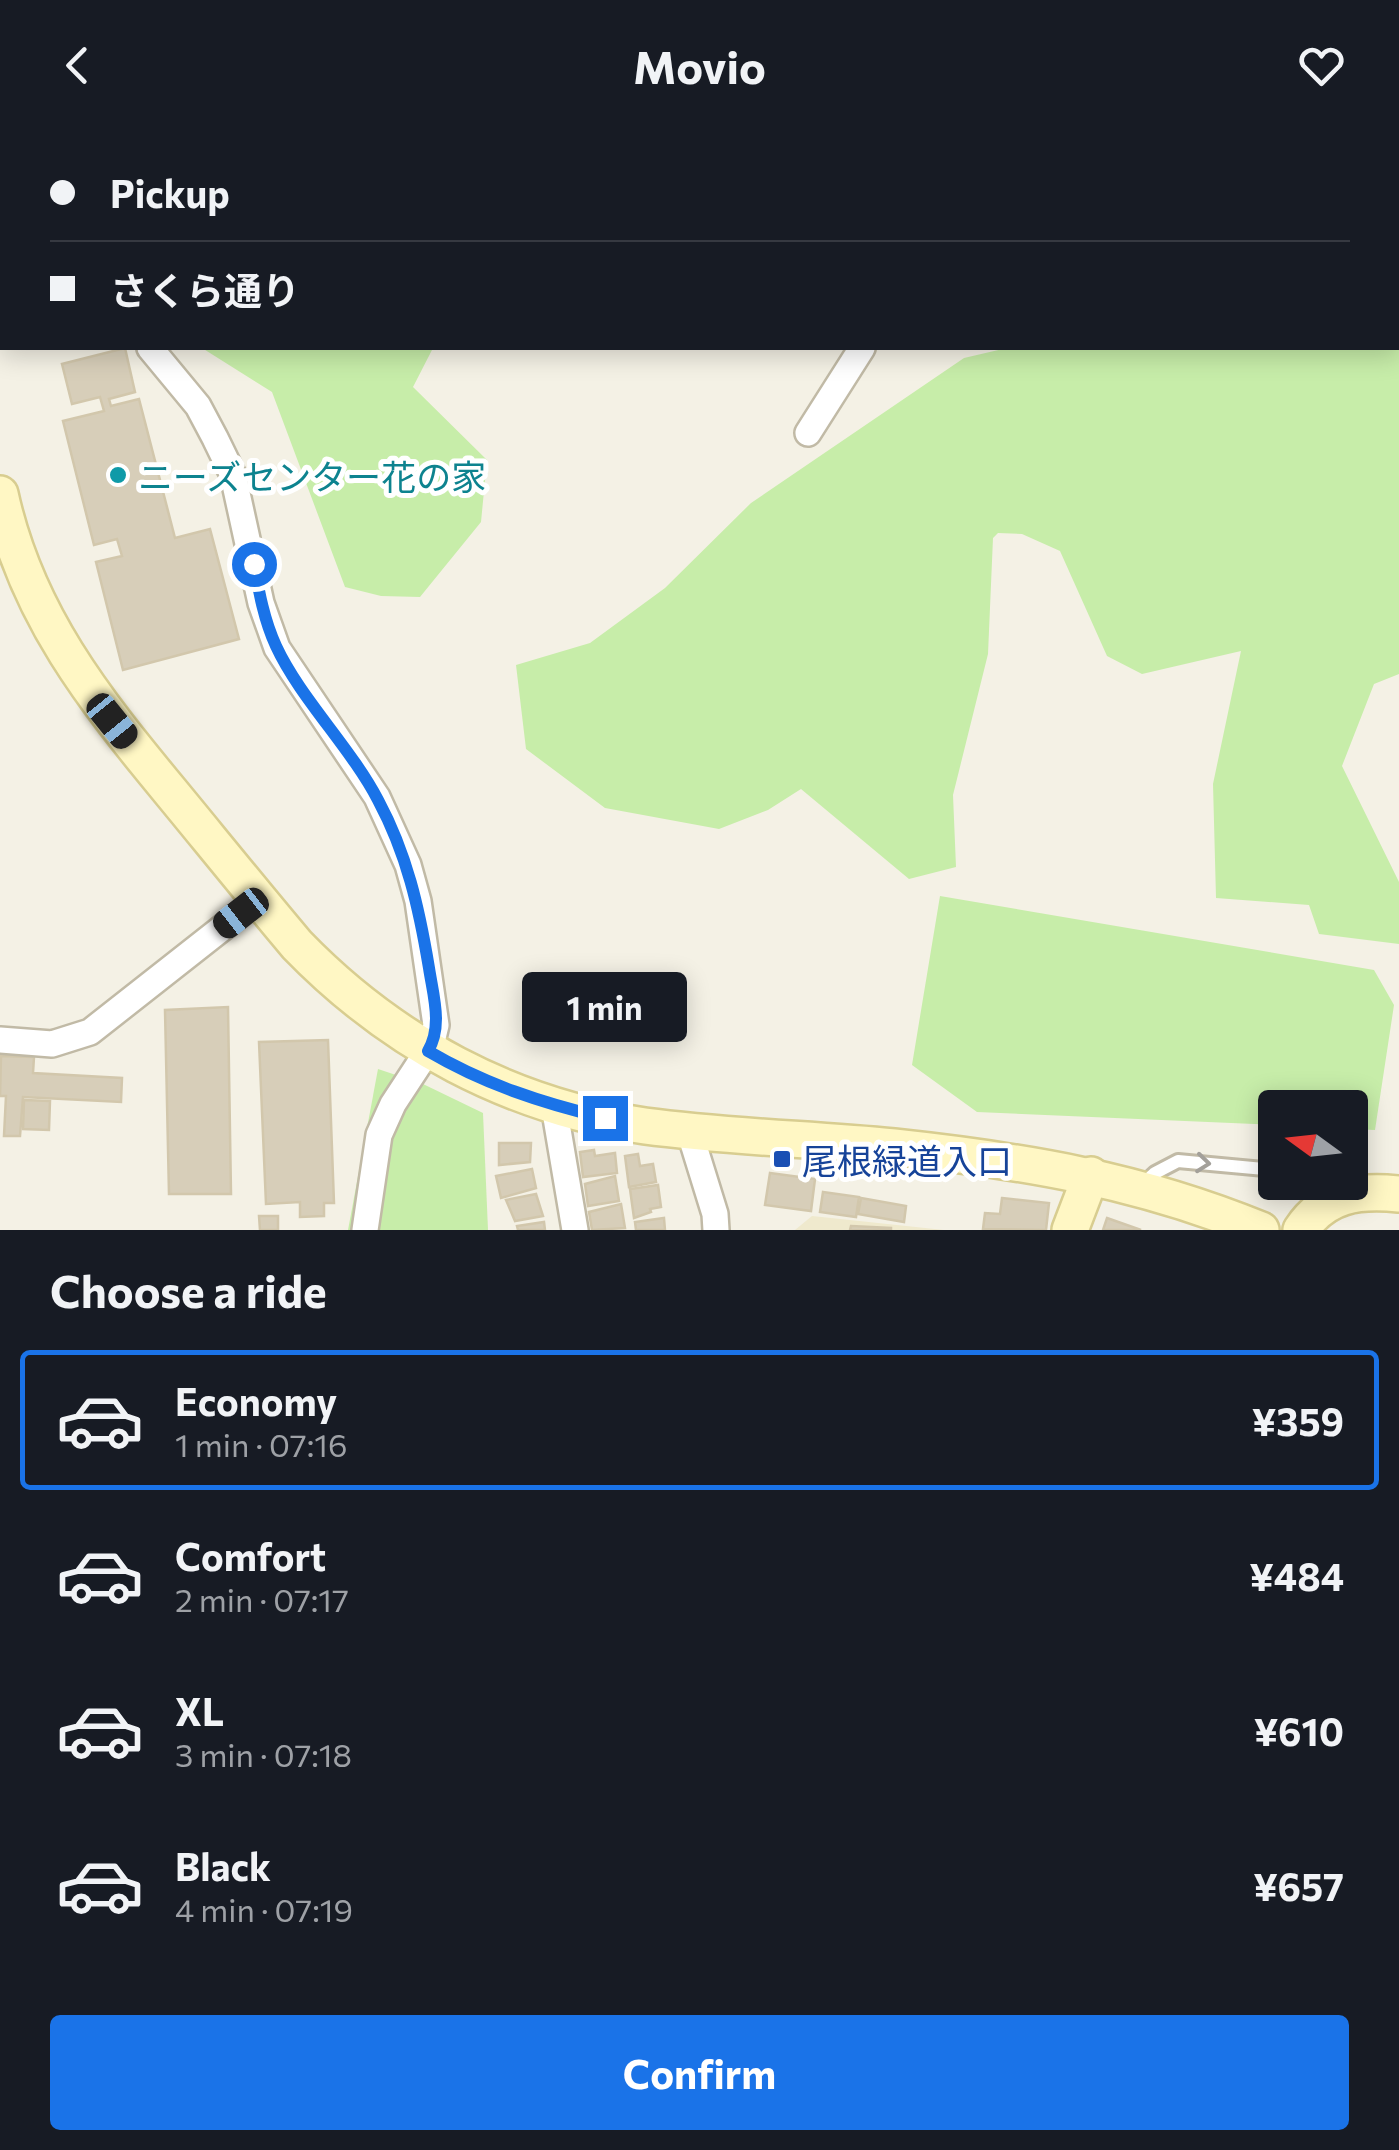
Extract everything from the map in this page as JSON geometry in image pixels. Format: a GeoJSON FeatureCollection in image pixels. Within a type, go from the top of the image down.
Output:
{"type":"FeatureCollection","features":[{"type":"Feature","properties":{"kind":"street"},"geometry":{"type":"LineString","coordinates":[[152,350],[198,406],[233,475],[260,603],[276,648],[377,797],[408,865],[418,901],[436,1025],[428,1051],[393,1104],[379,1135],[365,1230]]}},
{"type":"Feature","properties":{"kind":"street"},"geometry":{"type":"LineString","coordinates":[[808,433],[861,350]]}},
{"type":"Feature","properties":{"kind":"street"},"geometry":{"type":"LineString","coordinates":[[0,494],[7,551],[53,636],[112,721],[325,974],[428,1051],[493,1085],[554,1106],[618,1121],[910,1149],[1091,1175],[1261,1230]]}},
{"type":"Feature","properties":{"kind":"street"},"geometry":{"type":"LineString","coordinates":[[0,1040],[52,1044],[90,1032],[259,899]]}},
{"type":"Feature","properties":{"kind":"street"},"geometry":{"type":"LineString","coordinates":[[554,1106],[556,1189],[575,1230]]}},
{"type":"Feature","properties":{"kind":"street"},"geometry":{"type":"LineString","coordinates":[[689,1130],[715,1214],[716,1230]]}},
{"type":"Feature","properties":{"kind":"street"},"geometry":{"type":"LineString","coordinates":[[1070,1230],[1091,1175]]}},
{"type":"Feature","properties":{"kind":"street"},"geometry":{"type":"LineString","coordinates":[[1301,1230],[1329,1202],[1372,1189]]}},
{"type":"Feature","properties":{"kind":"lane"},"geometry":{"type":"LineString","coordinates":[[1139,1188],[1155,1173],[1178,1161],[1258,1168]]}},
{"type":"Feature","properties":{"kind":"shaded area"},"geometry":{"type":"Polygon","coordinates":[[[812,1216],[944,1230],[795,1230],[812,1216]]]}},
{"type":"Feature","properties":{"kind":"green space"},"geometry":{"type":"Polygon","coordinates":[[[205,350],[432,350],[413,387],[487,460],[481,522],[420,597],[381,596],[345,587],[272,392],[205,350]]]}},
{"type":"Feature","properties":{"kind":"green space"},"geometry":{"type":"Polygon","coordinates":[[[998,350],[1399,350],[1399,674],[1374,684],[1342,766],[1399,882],[1399,944],[1319,934],[1309,905],[1216,898],[1213,784],[1241,651],[1142,674],[1107,656],[1060,551],[1022,534],[998,533],[993,538],[988,654],[953,795],[956,867],[909,879],[801,789],[768,810],[719,829],[605,808],[526,749],[516,665],[590,643],[665,588],[751,503],[964,358],[998,350]]]}},
{"type":"Feature","properties":{"kind":"green space"},"geometry":{"type":"Polygon","coordinates":[[[940,896],[1374,970],[1394,1005],[1375,1130],[1368,1130],[1368,1090],[1258,1090],[1258,1124],[977,1112],[912,1065],[940,896]]]}},
{"type":"Feature","properties":{"kind":"green space"},"geometry":{"type":"Polygon","coordinates":[[[378,1069],[423,1084],[483,1113],[488,1230],[348,1230],[378,1069]]]}},
{"type":"Feature","properties":{"kind":"building","name":"ニーズセンター花の家"},"geometry":{"type":"Polygon","coordinates":[[[125,350],[135,392],[109,399],[111,406],[139,399],[175,538],[210,529],[239,639],[123,670],[96,562],[122,556],[117,539],[94,545],[63,421],[104,411],[100,397],[72,404],[62,364],[125,350]]]}},
{"type":"Feature","properties":{"kind":"building"},"geometry":{"type":"Polygon","coordinates":[[[228,1007],[231,1194],[169,1194],[165,1010],[228,1007]]]}},
{"type":"Feature","properties":{"kind":"building"},"geometry":{"type":"Polygon","coordinates":[[[328,1040],[334,1203],[324,1203],[324,1216],[300,1217],[300,1202],[266,1204],[259,1042],[328,1040]]]}},
{"type":"Feature","properties":{"kind":"building"},"geometry":{"type":"Polygon","coordinates":[[[1,1056],[34,1057],[33,1073],[122,1078],[121,1102],[23,1097],[20,1136],[4,1136],[6,1096],[0,1096],[1,1056]]]}},
{"type":"Feature","properties":{"kind":"building"},"geometry":{"type":"Polygon","coordinates":[[[24,1100],[50,1101],[49,1130],[23,1129],[24,1100]]]}},
{"type":"Feature","properties":{"kind":"building"},"geometry":{"type":"Polygon","coordinates":[[[499,1143],[531,1143],[530,1162],[499,1165],[499,1143]]]}},
{"type":"Feature","properties":{"kind":"building"},"geometry":{"type":"Polygon","coordinates":[[[594,1150],[595,1156],[615,1153],[617,1173],[583,1177],[580,1152],[594,1150]]]}},
{"type":"Feature","properties":{"kind":"building"},"geometry":{"type":"Polygon","coordinates":[[[638,1154],[640,1166],[653,1164],[656,1182],[629,1187],[625,1156],[638,1154]]]}},
{"type":"Feature","properties":{"kind":"building"},"geometry":{"type":"Polygon","coordinates":[[[532,1169],[536,1188],[501,1198],[496,1176],[532,1169]]]}},
{"type":"Feature","properties":{"kind":"building"},"geometry":{"type":"Polygon","coordinates":[[[770,1173],[815,1179],[811,1211],[765,1205],[770,1173]]]}},
{"type":"Feature","properties":{"kind":"building"},"geometry":{"type":"Polygon","coordinates":[[[615,1176],[619,1201],[588,1206],[585,1184],[615,1176]]]}},
{"type":"Feature","properties":{"kind":"building"},"geometry":{"type":"Polygon","coordinates":[[[658,1185],[661,1207],[634,1218],[630,1189],[658,1185]]]}},
{"type":"Feature","properties":{"kind":"building"},"geometry":{"type":"Polygon","coordinates":[[[823,1192],[859,1197],[856,1217],[820,1212],[823,1192]]]}},
{"type":"Feature","properties":{"kind":"building"},"geometry":{"type":"Polygon","coordinates":[[[536,1194],[543,1216],[515,1221],[506,1200],[536,1194]]]}},
{"type":"Feature","properties":{"kind":"building"},"geometry":{"type":"Polygon","coordinates":[[[861,1198],[906,1206],[904,1222],[858,1214],[861,1198]]]}},
{"type":"Feature","properties":{"kind":"building"},"geometry":{"type":"Polygon","coordinates":[[[1002,1198],[1049,1203],[1046,1230],[983,1229],[985,1213],[1000,1214],[1002,1198]]]}},
{"type":"Feature","properties":{"kind":"building"},"geometry":{"type":"Polygon","coordinates":[[[621,1204],[625,1228],[592,1230],[589,1212],[621,1204]]]}},
{"type":"Feature","properties":{"kind":"building"},"geometry":{"type":"Polygon","coordinates":[[[259,1216],[278,1216],[278,1230],[260,1230],[259,1216]]]}},
{"type":"Feature","properties":{"kind":"building"},"geometry":{"type":"Polygon","coordinates":[[[664,1218],[665,1230],[636,1230],[635,1222],[664,1218]]]}},
{"type":"Feature","properties":{"kind":"building"},"geometry":{"type":"Polygon","coordinates":[[[1107,1218],[1141,1230],[1103,1230],[1107,1218]]]}},
{"type":"Feature","properties":{"kind":"building"},"geometry":{"type":"Polygon","coordinates":[[[544,1222],[545,1230],[518,1230],[517,1226],[544,1222]]]}},
{"type":"Feature","properties":{"kind":"building"},"geometry":{"type":"Polygon","coordinates":[[[851,1226],[891,1228],[891,1230],[850,1230],[851,1226]]]}},
{"type":"Feature","properties":{"kind":"place","name":"ニーズセンター花の家"},"geometry":{"type":"Point","coordinates":[118,475]}},
{"type":"Feature","properties":{"kind":"place","name":"尾根緑道入口"},"geometry":{"type":"Point","coordinates":[782,1159]}},
{"type":"Feature","properties":{"kind":"route"},"geometry":{"type":"LineString","coordinates":[[254,564],[260,603],[276,648],[377,797],[408,865],[418,901],[435,1006],[434,1039],[428,1051],[493,1085],[605,1118]]}}]}
